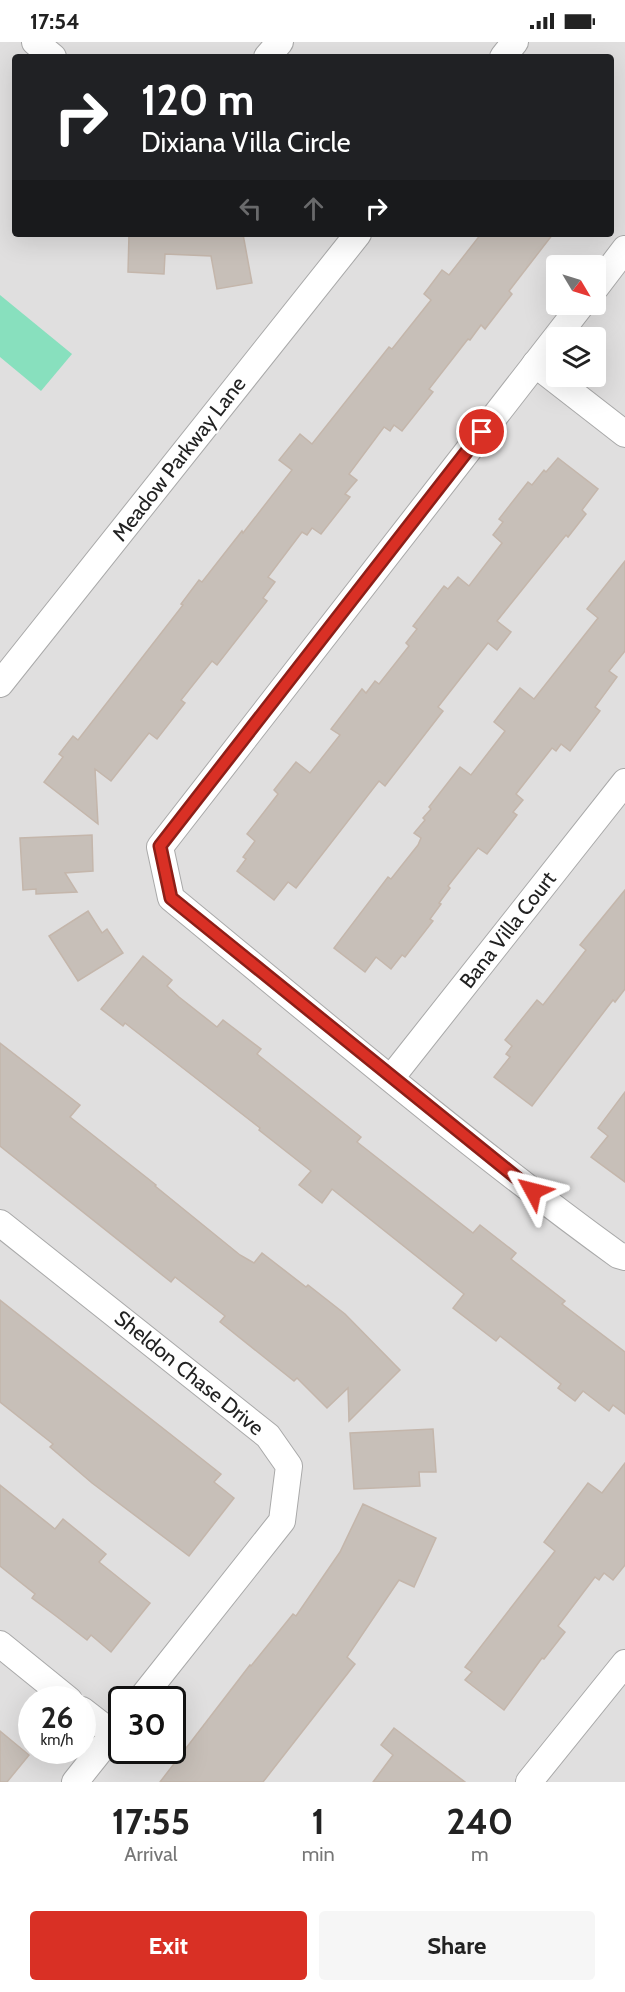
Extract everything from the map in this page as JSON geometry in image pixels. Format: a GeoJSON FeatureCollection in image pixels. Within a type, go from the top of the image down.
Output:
{"type":"FeatureCollection","features":[{"type":"Feature","properties":{"kind":"street"},"geometry":{"type":"LineString","coordinates":[[35,42],[49,54]]}},
{"type":"Feature","properties":{"kind":"street"},"geometry":{"type":"LineString","coordinates":[[269,54],[279,42]]}},
{"type":"Feature","properties":{"kind":"street","name":"Meadow Parkway Lane"},"geometry":{"type":"LineString","coordinates":[[0,684],[356,237]]}},
{"type":"Feature","properties":{"kind":"street"},"geometry":{"type":"LineString","coordinates":[[606,274],[625,249]]}},
{"type":"Feature","properties":{"kind":"street"},"geometry":{"type":"LineString","coordinates":[[573,315],[160,846],[171,898],[526,1186],[591,1235],[625,1257]]}},
{"type":"Feature","properties":{"kind":"street"},"geometry":{"type":"LineString","coordinates":[[535,364],[625,434]]}},
{"type":"Feature","properties":{"kind":"street","name":"Bana Villa Court"},"geometry":{"type":"LineString","coordinates":[[391,1078],[625,782]]}},
{"type":"Feature","properties":{"kind":"street","name":"Sheldon Chase Drive"},"geometry":{"type":"LineString","coordinates":[[0,1223],[268,1436],[289,1466],[282,1521],[151,1686]]}},
{"type":"Feature","properties":{"kind":"street"},"geometry":{"type":"LineString","coordinates":[[0,1644],[52,1686]]}},
{"type":"Feature","properties":{"kind":"street"},"geometry":{"type":"LineString","coordinates":[[529,1782],[625,1663]]}},
{"type":"Feature","properties":{"kind":"street"},"geometry":{"type":"LineString","coordinates":[[75,1782],[108,1740]]}},
{"type":"Feature","properties":{"kind":"shaded area"},"geometry":{"type":"Polygon","coordinates":[[[0,42],[625,42],[625,1782],[0,1782],[0,42]]]}},
{"type":"Feature","properties":{"kind":"green space"},"geometry":{"type":"Polygon","coordinates":[[[0,295],[72,354],[41,391],[0,357],[0,295]]]}},
{"type":"Feature","properties":{"kind":"building"},"geometry":{"type":"Polygon","coordinates":[[[129,237],[244,237],[252,283],[217,289],[211,256],[165,254],[164,274],[128,272],[129,237]]]}},
{"type":"Feature","properties":{"kind":"building"},"geometry":{"type":"Polygon","coordinates":[[[479,237],[551,237],[509,291],[512,294],[485,329],[481,325],[429,389],[433,392],[402,431],[394,425],[390,431],[384,427],[349,474],[357,480],[345,494],[350,497],[321,534],[312,528],[307,535],[302,532],[268,577],[275,582],[263,598],[267,601],[217,665],[212,661],[181,700],[185,703],[157,739],[149,733],[111,781],[95,769],[98,824],[44,782],[63,757],[59,754],[73,736],[78,740],[183,605],[181,604],[199,580],[202,582],[292,470],[279,460],[300,434],[312,444],[389,347],[392,349],[431,300],[424,294],[442,270],[449,275],[479,237]]]}},
{"type":"Feature","properties":{"kind":"building"},"geometry":{"type":"Polygon","coordinates":[[[558,458],[598,489],[582,510],[586,514],[568,537],[566,535],[497,621],[511,632],[497,650],[488,643],[438,707],[443,711],[385,786],[379,781],[296,888],[288,882],[274,900],[237,871],[246,859],[243,857],[255,841],[247,834],[278,794],[274,790],[296,762],[310,773],[340,735],[331,729],[362,689],[366,693],[375,681],[379,684],[409,646],[406,643],[417,629],[413,626],[444,586],[448,589],[458,577],[469,586],[502,543],[493,535],[503,522],[499,519],[528,482],[532,485],[558,458]]]}},
{"type":"Feature","properties":{"kind":"building"},"geometry":{"type":"Polygon","coordinates":[[[625,561],[625,651],[609,671],[617,677],[595,707],[600,711],[570,751],[561,744],[556,751],[552,748],[516,794],[523,800],[513,812],[517,815],[487,854],[478,848],[448,886],[450,888],[430,919],[433,921],[405,957],[402,955],[391,969],[376,957],[365,972],[334,948],[388,877],[391,879],[418,845],[421,838],[414,833],[425,820],[423,818],[431,809],[429,807],[460,767],[471,775],[505,731],[494,722],[520,688],[534,699],[598,618],[587,609],[625,561]]]}},
{"type":"Feature","properties":{"kind":"building"},"geometry":{"type":"Polygon","coordinates":[[[92,835],[93,871],[65,873],[77,892],[36,894],[36,889],[23,890],[20,838],[92,835]]]}},
{"type":"Feature","properties":{"kind":"building"},"geometry":{"type":"Polygon","coordinates":[[[625,890],[625,989],[615,1002],[613,1000],[532,1106],[494,1077],[510,1057],[506,1054],[512,1046],[505,1040],[537,1000],[543,1005],[586,950],[580,945],[625,890]]]}},
{"type":"Feature","properties":{"kind":"building"},"geometry":{"type":"Polygon","coordinates":[[[88,911],[102,933],[107,929],[123,953],[78,981],[49,936],[88,911]]]}},
{"type":"Feature","properties":{"kind":"building"},"geometry":{"type":"Polygon","coordinates":[[[143,956],[172,980],[167,986],[179,997],[217,1027],[223,1020],[261,1049],[257,1054],[361,1137],[357,1142],[473,1233],[480,1225],[516,1253],[511,1259],[565,1301],[562,1304],[625,1352],[625,1414],[613,1405],[609,1411],[583,1391],[575,1401],[558,1388],[561,1384],[500,1336],[496,1341],[453,1308],[464,1294],[332,1189],[322,1203],[299,1185],[311,1171],[259,1130],[260,1128],[125,1023],[123,1026],[101,1009],[143,956]]]}},
{"type":"Feature","properties":{"kind":"building"},"geometry":{"type":"Polygon","coordinates":[[[0,1043],[80,1105],[70,1117],[240,1255],[254,1263],[262,1253],[306,1287],[308,1285],[345,1314],[400,1370],[349,1421],[348,1388],[327,1408],[297,1378],[294,1381],[220,1322],[225,1316],[175,1277],[171,1282],[0,1146],[0,1043]]]}},
{"type":"Feature","properties":{"kind":"building"},"geometry":{"type":"Polygon","coordinates":[[[625,1092],[625,1182],[591,1157],[608,1136],[598,1128],[625,1092]]]}},
{"type":"Feature","properties":{"kind":"building"},"geometry":{"type":"Polygon","coordinates":[[[0,1300],[221,1474],[214,1482],[234,1498],[189,1556],[92,1483],[50,1447],[53,1444],[0,1402],[0,1300]]]}},
{"type":"Feature","properties":{"kind":"building"},"geometry":{"type":"Polygon","coordinates":[[[433,1429],[436,1472],[419,1472],[420,1486],[354,1489],[350,1433],[433,1429]]]}},
{"type":"Feature","properties":{"kind":"building"},"geometry":{"type":"Polygon","coordinates":[[[625,1463],[625,1565],[613,1580],[604,1573],[599,1580],[595,1577],[558,1626],[565,1632],[544,1659],[542,1658],[504,1710],[465,1680],[472,1672],[465,1667],[555,1551],[544,1542],[588,1483],[602,1493],[625,1463]]]}},
{"type":"Feature","properties":{"kind":"building"},"geometry":{"type":"Polygon","coordinates":[[[0,1485],[55,1529],[63,1519],[106,1554],[99,1562],[150,1603],[111,1652],[91,1635],[87,1640],[32,1598],[35,1594],[0,1566],[0,1485]]]}},
{"type":"Feature","properties":{"kind":"building"},"geometry":{"type":"Polygon","coordinates":[[[363,1504],[436,1538],[414,1587],[399,1580],[347,1657],[355,1664],[263,1782],[160,1782],[174,1764],[186,1764],[186,1748],[250,1665],[293,1614],[296,1616],[340,1552],[363,1504]]]}},
{"type":"Feature","properties":{"kind":"building"},"geometry":{"type":"Polygon","coordinates":[[[394,1728],[465,1782],[373,1782],[393,1755],[381,1745],[394,1728]]]}},
{"type":"Feature","properties":{"kind":"building"},"geometry":{"type":"Polygon","coordinates":[[[0,1731],[18,1746],[18,1764],[22,1764],[7,1782],[0,1782],[0,1731]]]}},
{"type":"Feature","properties":{"kind":"route"},"geometry":{"type":"LineString","coordinates":[[482,432],[160,846],[171,898],[533,1191]]}}]}
